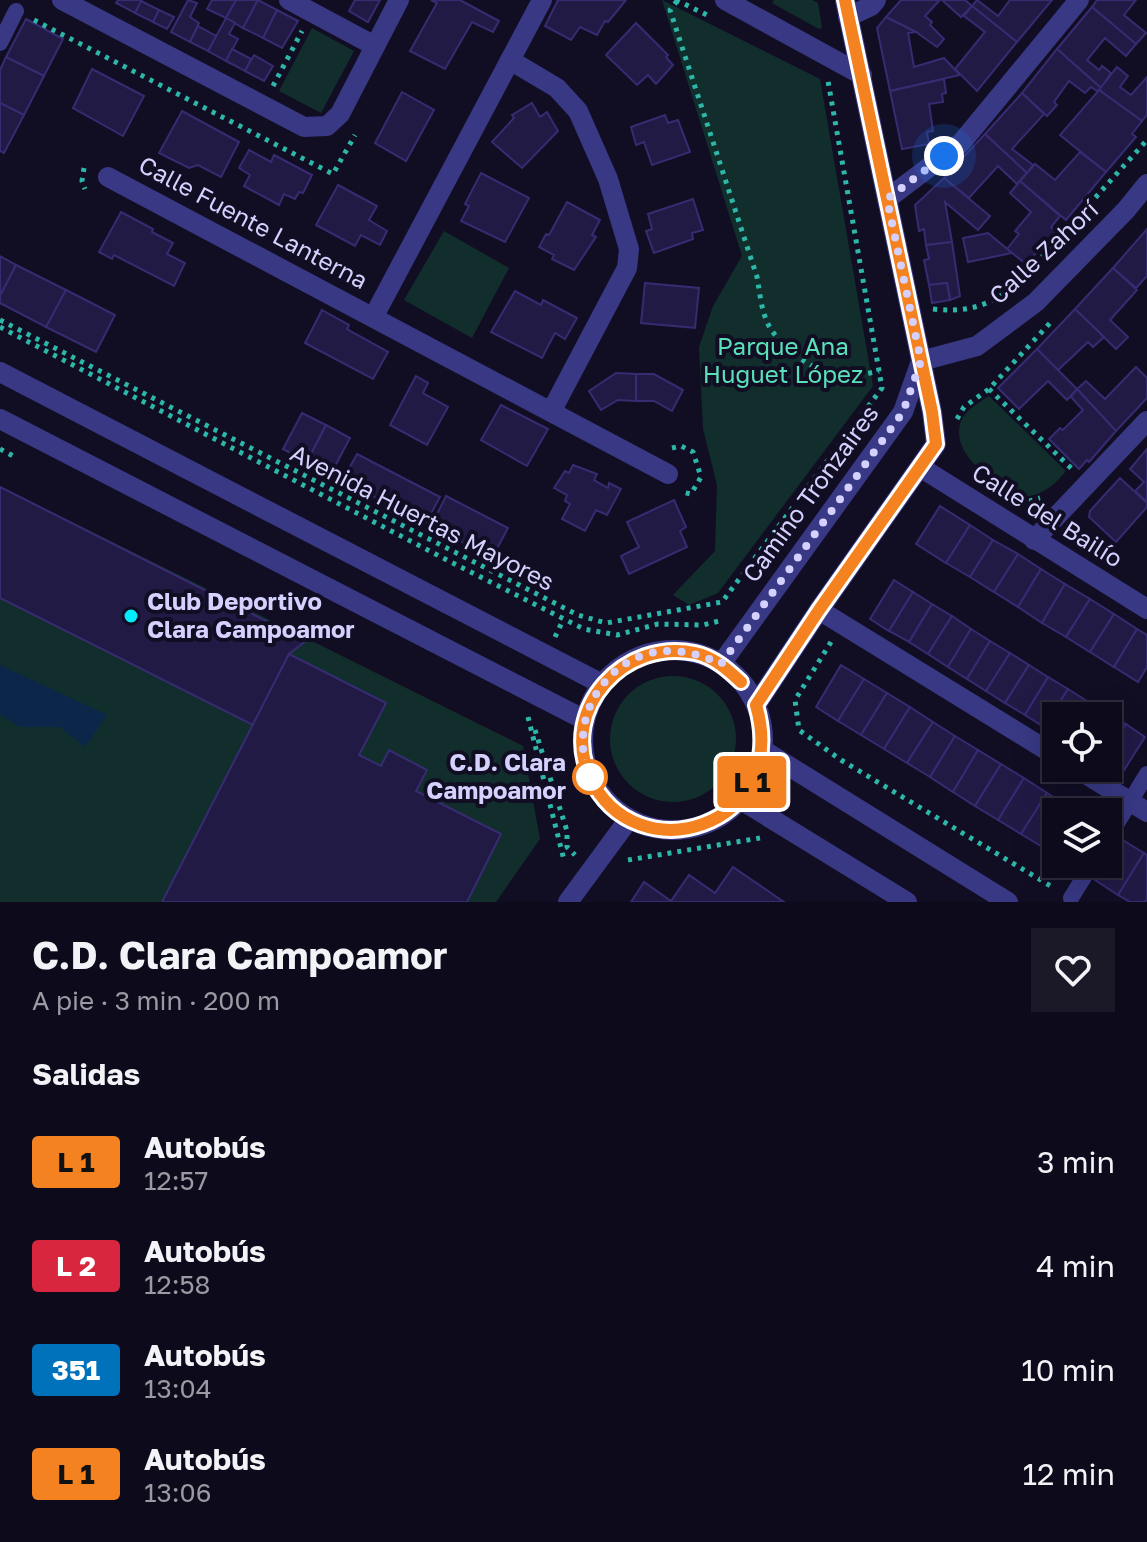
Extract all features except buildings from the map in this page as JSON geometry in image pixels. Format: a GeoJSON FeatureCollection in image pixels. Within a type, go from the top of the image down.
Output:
{"type":"FeatureCollection","features":[{"type":"Feature","properties":{"kind":"street"},"geometry":{"type":"LineString","coordinates":[[62,0],[304,127],[327,126],[340,114],[399,0]]}},
{"type":"Feature","properties":{"kind":"street"},"geometry":{"type":"LineString","coordinates":[[289,0],[375,46]]}},
{"type":"Feature","properties":{"kind":"street","name":"Calle Fuente Lanterna"},"geometry":{"type":"LineString","coordinates":[[374,316],[542,0]]}},
{"type":"Feature","properties":{"kind":"street"},"geometry":{"type":"LineString","coordinates":[[725,0],[862,75]]}},
{"type":"Feature","properties":{"kind":"street"},"geometry":{"type":"LineString","coordinates":[[756,705],[936,444],[932,412],[846,9],[871,6],[876,0]]}},
{"type":"Feature","properties":{"kind":"street"},"geometry":{"type":"LineString","coordinates":[[887,199],[961,143],[1079,0]]}},
{"type":"Feature","properties":{"kind":"street"},"geometry":{"type":"LineString","coordinates":[[0,43],[16,11]]}},
{"type":"Feature","properties":{"kind":"street"},"geometry":{"type":"LineString","coordinates":[[510,60],[557,88],[578,111],[608,179],[629,249],[627,268],[552,410]]}},
{"type":"Feature","properties":{"kind":"street","name":"Calle Fuente Lanterna"},"geometry":{"type":"LineString","coordinates":[[108,177],[552,410],[673,482]]}},
{"type":"Feature","properties":{"kind":"street","name":"Calle Zahorí"},"geometry":{"type":"LineString","coordinates":[[921,361],[977,346],[1036,302],[1126,210],[1147,184]]}},
{"type":"Feature","properties":{"kind":"street","name":"Camino Tronzaires"},"geometry":{"type":"LineString","coordinates":[[721,664],[903,412],[921,361]]}},
{"type":"Feature","properties":{"kind":"street"},"geometry":{"type":"LineString","coordinates":[[0,372],[602,684]]}},
{"type":"Feature","properties":{"kind":"street"},"geometry":{"type":"LineString","coordinates":[[0,419],[585,720]]}},
{"type":"Feature","properties":{"kind":"street"},"geometry":{"type":"LineString","coordinates":[[1034,540],[1147,421]]}},
{"type":"Feature","properties":{"kind":"street","name":"Calle del Bailío"},"geometry":{"type":"LineString","coordinates":[[920,467],[1147,609]]}},
{"type":"Feature","properties":{"kind":"street"},"geometry":{"type":"LineString","coordinates":[[819,610],[1042,747]]}},
{"type":"Feature","properties":{"kind":"street"},"geometry":{"type":"LineString","coordinates":[[671,650],[697,654],[721,664],[741,682],[756,705],[762,727],[763,750],[755,777],[741,800],[717,819],[688,829],[658,829],[629,819],[606,801],[590,777],[582,749],[591,701],[602,684],[621,666],[645,654],[671,650]]}},
{"type":"Feature","properties":{"kind":"street"},"geometry":{"type":"LineString","coordinates":[[763,750],[1008,902]]}},
{"type":"Feature","properties":{"kind":"street"},"geometry":{"type":"LineString","coordinates":[[1122,824],[1139,807],[1147,774]]}},
{"type":"Feature","properties":{"kind":"street"},"geometry":{"type":"LineString","coordinates":[[1099,782],[1139,807]]}},
{"type":"Feature","properties":{"kind":"street"},"geometry":{"type":"LineString","coordinates":[[741,800],[907,902]]}},
{"type":"Feature","properties":{"kind":"street"},"geometry":{"type":"LineString","coordinates":[[568,902],[629,819]]}},
{"type":"Feature","properties":{"kind":"street"},"geometry":{"type":"LineString","coordinates":[[1071,898],[1083,878]]}},
{"type":"Feature","properties":{"kind":"path"},"geometry":{"type":"LineString","coordinates":[[677,1],[670,10],[757,277],[762,307],[770,327],[783,344],[827,373],[860,375],[879,371]]}},
{"type":"Feature","properties":{"kind":"path"},"geometry":{"type":"LineString","coordinates":[[270,92],[308,22]]}},
{"type":"Feature","properties":{"kind":"path"},"geometry":{"type":"LineString","coordinates":[[1042,258],[1147,140]]}},
{"type":"Feature","properties":{"kind":"path"},"geometry":{"type":"LineString","coordinates":[[87,164],[82,172],[82,181],[84,189],[93,196]]}},
{"type":"Feature","properties":{"kind":"path"},"geometry":{"type":"LineString","coordinates":[[929,294],[931,309],[949,311],[985,306],[1009,289]]}},
{"type":"Feature","properties":{"kind":"path","name":"Avenida Huertas Mayores"},"geometry":{"type":"LineString","coordinates":[[0,327],[584,629],[617,635],[658,624],[717,623],[729,616]]}},
{"type":"Feature","properties":{"kind":"path"},"geometry":{"type":"LineString","coordinates":[[955,428],[964,407],[989,389],[1078,475]]}},
{"type":"Feature","properties":{"kind":"path"},"geometry":{"type":"LineString","coordinates":[[669,449],[681,446],[693,452],[701,477],[691,494],[673,482]]}},
{"type":"Feature","properties":{"kind":"path"},"geometry":{"type":"LineString","coordinates":[[0,449],[28,463]]}},
{"type":"Feature","properties":{"kind":"path"},"geometry":{"type":"LineString","coordinates":[[1017,499],[1030,501],[1047,496]]}},
{"type":"Feature","properties":{"kind":"path"},"geometry":{"type":"LineString","coordinates":[[547,655],[563,620]]}},
{"type":"Feature","properties":{"kind":"path"},"geometry":{"type":"LineString","coordinates":[[528,690],[519,710],[523,719],[533,724],[567,831],[568,850],[592,868]]}},
{"type":"Feature","properties":{"kind":"path"},"geometry":{"type":"LineString","coordinates":[[530,722],[564,860]]}},
{"type":"Feature","properties":{"kind":"path"},"geometry":{"type":"LineString","coordinates":[[627,860],[765,838]]}},
{"type":"Feature","properties":{"kind":"green space","name":"Parque Ana Huguet López"},"geometry":{"type":"Polygon","coordinates":[[[662,0],[820,79],[873,386],[718,593],[689,605],[673,595],[715,551],[717,485],[703,429],[699,347],[713,306],[742,256],[662,0]]]}},
{"type":"Feature","properties":{"kind":"green space"},"geometry":{"type":"Polygon","coordinates":[[[774,0],[812,0],[818,3],[822,28],[772,3],[774,0]]]}},
{"type":"Feature","properties":{"kind":"green space"},"geometry":{"type":"Polygon","coordinates":[[[312,28],[354,51],[321,113],[279,91],[312,28]]]}},
{"type":"Feature","properties":{"kind":"green space"},"geometry":{"type":"Polygon","coordinates":[[[444,231],[509,268],[472,338],[404,300],[444,231]]]}},
{"type":"Feature","properties":{"kind":"green space"},"geometry":{"type":"Polygon","coordinates":[[[989,396],[1066,471],[1045,490],[1025,496],[1016,494],[986,474],[964,451],[959,432],[961,421],[969,410],[989,396]]]}},
{"type":"Feature","properties":{"kind":"green space","name":"Club Deportivo Clara Campoamor"},"geometry":{"type":"Polygon","coordinates":[[[0,486],[523,746],[540,839],[496,902],[0,902],[0,486]]]}},
{"type":"Feature","properties":{"kind":"green space"},"geometry":{"type":"Polygon","coordinates":[[[673,676],[697,681],[718,694],[731,715],[736,739],[731,763],[718,784],[697,797],[673,802],[649,797],[628,784],[615,763],[610,739],[615,715],[628,694],[649,681],[673,676]]]}},
{"type":"Feature","properties":{"kind":"water"},"geometry":{"type":"Polygon","coordinates":[[[0,665],[107,715],[85,747],[60,727],[19,727],[0,714],[0,665]]]}},
{"type":"Feature","properties":{"kind":"bus line"},"geometry":{"type":"LineString","coordinates":[[741,682],[721,664],[697,654],[671,650],[645,654],[621,666],[602,684],[591,701],[585,720],[582,749],[590,777],[606,801],[629,819],[658,829],[688,829],[717,819],[741,800],[755,777],[763,750],[762,727],[756,705],[936,444],[932,412],[845,0]]}},
{"type":"Feature","properties":{"kind":"place","name":"Club Deportivo Clara Campoamor"},"geometry":{"type":"Point","coordinates":[131,616]}},
{"type":"Feature","properties":{"kind":"place","name":"C.D. Clara Campoamor"},"geometry":{"type":"Point","coordinates":[590,777]}},
{"type":"Feature","properties":{"kind":"route"},"geometry":{"type":"LineString","coordinates":[[590,777],[582,749],[585,720],[591,701],[602,684],[621,666],[645,654],[671,650],[697,654],[721,664],[903,412],[921,361],[887,199],[944,156]]}}]}
